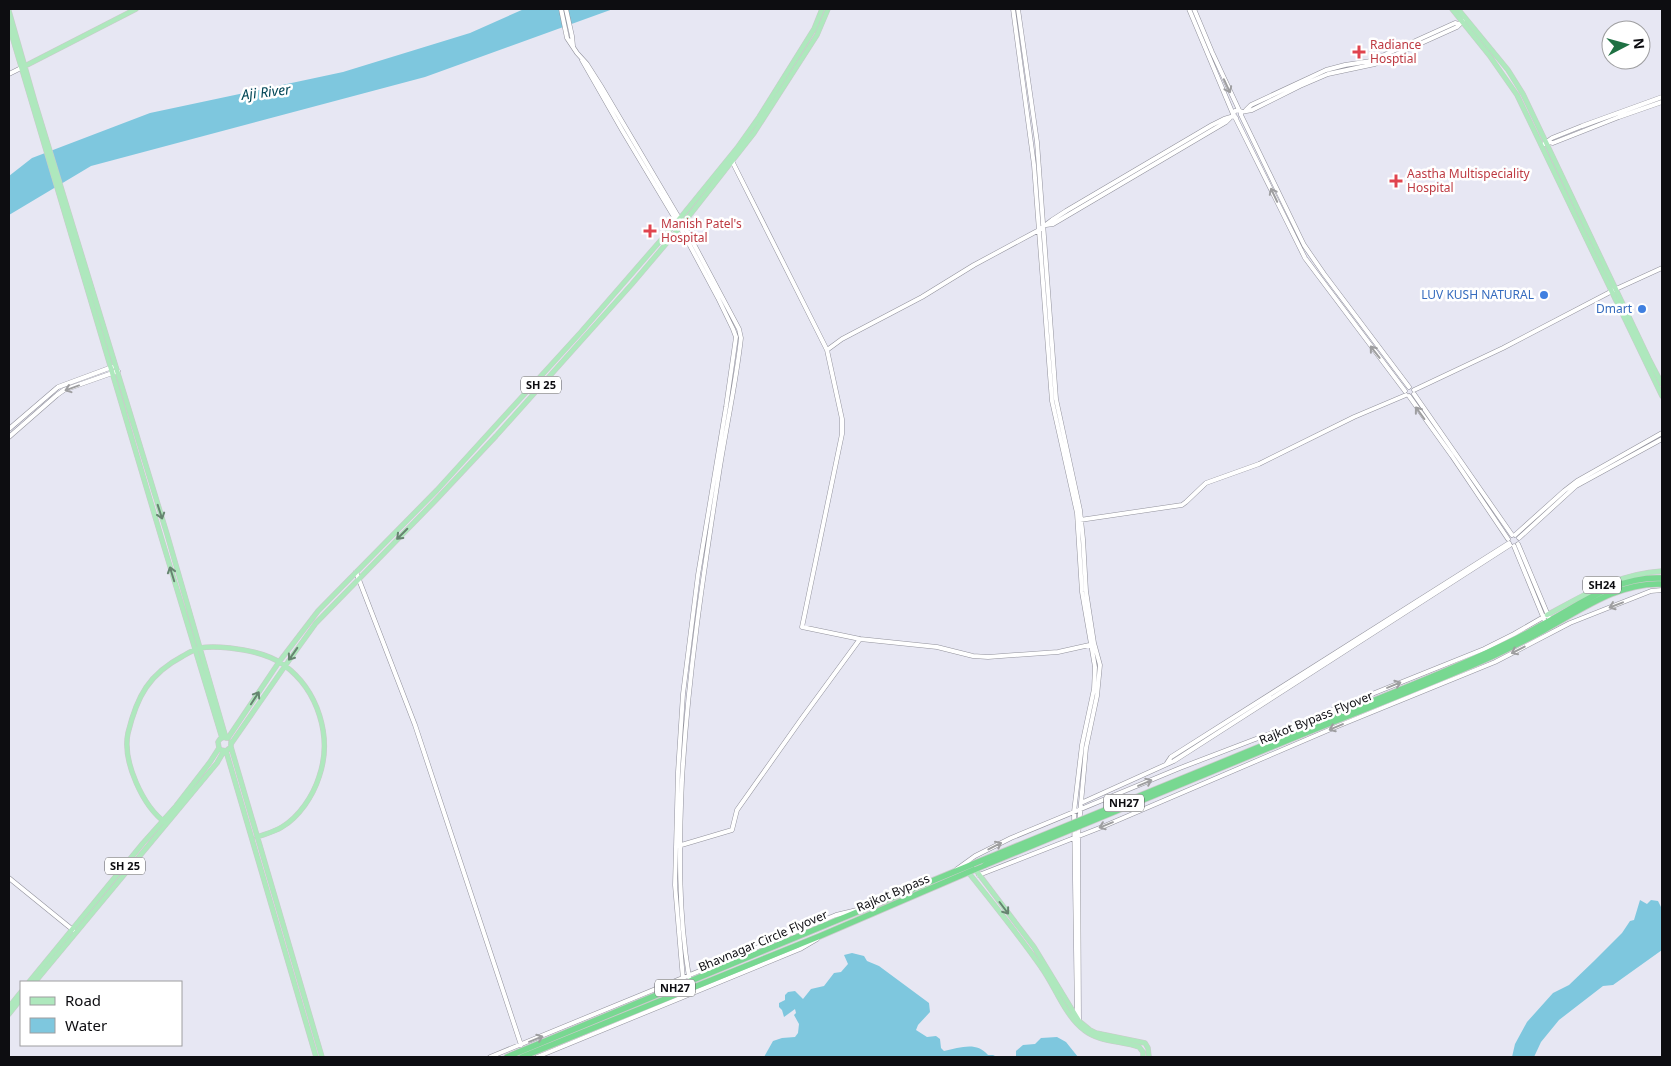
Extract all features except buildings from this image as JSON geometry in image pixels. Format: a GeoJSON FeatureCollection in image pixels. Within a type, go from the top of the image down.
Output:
{"type":"FeatureCollection","features":[{"type":"Feature","properties":{"kind":"highway","name":"Rajkot Bypass Flyover"},"geometry":{"type":"LineString","coordinates":[[954,872],[976,869],[1482,655],[1547,619],[1564,619],[1608,588],[1628,581],[1650,577],[1662,578]]}},
{"type":"Feature","properties":{"kind":"highway","name":"Rajkot Bypass Flyover"},"geometry":{"type":"LineString","coordinates":[[976,869],[1275,743],[1450,675],[1524,641],[1609,595],[1631,587],[1662,584]]}},
{"type":"Feature","properties":{"kind":"highway","name":"Rajkot Bypass"},"geometry":{"type":"LineString","coordinates":[[820,936],[976,869]]}},
{"type":"Feature","properties":{"kind":"highway","name":"Rajkot Bypass"},"geometry":{"type":"LineString","coordinates":[[861,911],[954,872]]}},
{"type":"Feature","properties":{"kind":"highway","name":"Bhavnagar Circle Flyover"},"geometry":{"type":"LineString","coordinates":[[507,1057],[861,911]]}},
{"type":"Feature","properties":{"kind":"highway","name":"Bhavnagar Circle Flyover"},"geometry":{"type":"LineString","coordinates":[[522,1057],[820,936]]}},
{"type":"Feature","properties":{"kind":"main road"},"geometry":{"type":"LineString","coordinates":[[23,67],[136,9]]}},
{"type":"Feature","properties":{"kind":"main road"},"geometry":{"type":"LineString","coordinates":[[225,751],[218,748],[218,742],[225,738],[308,623],[356,572],[446,485],[678,221],[737,148],[759,117],[814,29],[822,9]]}},
{"type":"Feature","properties":{"kind":"main road","name":"SH 25"},"geometry":{"type":"LineString","coordinates":[[231,746],[316,623],[632,284],[681,226],[748,142],[778,98],[822,26],[828,9]]}},
{"type":"Feature","properties":{"kind":"main road"},"geometry":{"type":"LineString","coordinates":[[1452,9],[1508,70],[1523,94],[1662,396]]}},
{"type":"Feature","properties":{"kind":"main road"},"geometry":{"type":"LineString","coordinates":[[1458,9],[1463,22]]}},
{"type":"Feature","properties":{"kind":"main road"},"geometry":{"type":"LineString","coordinates":[[9,11],[33,102],[225,738],[231,746],[322,1057]]}},
{"type":"Feature","properties":{"kind":"main road"},"geometry":{"type":"LineString","coordinates":[[9,26],[23,67]]}},
{"type":"Feature","properties":{"kind":"main road"},"geometry":{"type":"LineString","coordinates":[[1491,53],[1545,143]]}},
{"type":"Feature","properties":{"kind":"main road"},"geometry":{"type":"LineString","coordinates":[[1614,290],[1662,384]]}},
{"type":"Feature","properties":{"kind":"main road","name":"SH24"},"geometry":{"type":"LineString","coordinates":[[1547,619],[1590,590],[1633,575],[1662,571]]}},
{"type":"Feature","properties":{"kind":"main road"},"geometry":{"type":"LineString","coordinates":[[164,822],[142,795],[130,762],[127,737],[133,713],[143,691],[158,673],[178,659],[198,649],[222,647],[245,650],[279,662],[302,682],[316,706],[325,746],[322,768],[315,789],[300,810],[280,828],[257,837]]}},
{"type":"Feature","properties":{"kind":"main road"},"geometry":{"type":"LineString","coordinates":[[225,751],[231,746]]}},
{"type":"Feature","properties":{"kind":"main road","name":"SH 25"},"geometry":{"type":"LineString","coordinates":[[164,822],[210,762],[218,748]]}},
{"type":"Feature","properties":{"kind":"main road"},"geometry":{"type":"LineString","coordinates":[[225,751],[316,1057]]}},
{"type":"Feature","properties":{"kind":"main road","name":"SH 25"},"geometry":{"type":"LineString","coordinates":[[30,981],[225,751]]}},
{"type":"Feature","properties":{"kind":"main road"},"geometry":{"type":"LineString","coordinates":[[976,869],[1034,947],[1078,1022],[1096,1033],[1145,1043],[1148,1048],[1149,1057]]}},
{"type":"Feature","properties":{"kind":"main road"},"geometry":{"type":"LineString","coordinates":[[968,872],[1040,965],[1085,1032],[1098,1038],[1139,1047],[1144,1057]]}},
{"type":"Feature","properties":{"kind":"main road","name":"SH 25"},"geometry":{"type":"LineString","coordinates":[[36,981],[74,931]]}},
{"type":"Feature","properties":{"kind":"main road"},"geometry":{"type":"LineString","coordinates":[[9,1007],[20,993]]}},
{"type":"Feature","properties":{"kind":"main road"},"geometry":{"type":"LineString","coordinates":[[9,1014],[20,1000]]}},
{"type":"Feature","properties":{"kind":"street"},"geometry":{"type":"LineString","coordinates":[[561,9],[567,38],[582,59],[622,130],[681,226],[739,329],[741,338],[698,606],[685,725],[676,897],[683,979]]}},
{"type":"Feature","properties":{"kind":"street"},"geometry":{"type":"LineString","coordinates":[[566,9],[573,47]]}},
{"type":"Feature","properties":{"kind":"street"},"geometry":{"type":"LineString","coordinates":[[1013,9],[1043,228]]}},
{"type":"Feature","properties":{"kind":"street"},"geometry":{"type":"LineString","coordinates":[[1018,9],[1036,142],[1043,228],[1052,400],[1079,520],[1082,592],[1090,626],[1096,670],[1094,689],[1082,745],[1074,812],[1076,837],[1078,1022]]}},
{"type":"Feature","properties":{"kind":"street"},"geometry":{"type":"LineString","coordinates":[[1189,9],[1233,116],[1302,252],[1407,392]]}},
{"type":"Feature","properties":{"kind":"street"},"geometry":{"type":"LineString","coordinates":[[1194,9],[1211,51],[1304,244],[1331,285],[1513,541]]}},
{"type":"Feature","properties":{"kind":"street"},"geometry":{"type":"LineString","coordinates":[[828,350],[842,339],[922,297],[974,265],[1043,228],[1066,211],[1212,125],[1233,116],[1239,118],[1242,112],[1251,105],[1326,70],[1336,66],[1371,61],[1455,23],[1463,22]]}},
{"type":"Feature","properties":{"kind":"street"},"geometry":{"type":"LineString","coordinates":[[9,74],[23,67]]}},
{"type":"Feature","properties":{"kind":"street"},"geometry":{"type":"LineString","coordinates":[[1545,143],[1574,129],[1662,97]]}},
{"type":"Feature","properties":{"kind":"street"},"geometry":{"type":"LineString","coordinates":[[1545,143],[1553,143],[1662,102]]}},
{"type":"Feature","properties":{"kind":"street"},"geometry":{"type":"LineString","coordinates":[[1233,116],[1235,111],[1242,112]]}},
{"type":"Feature","properties":{"kind":"street"},"geometry":{"type":"LineString","coordinates":[[732,161],[828,350],[843,424],[802,627],[860,639],[937,647],[973,656],[988,657],[1058,652],[1093,644]]}},
{"type":"Feature","properties":{"kind":"street"},"geometry":{"type":"LineString","coordinates":[[1407,392],[1414,392],[1542,329],[1614,290],[1662,268]]}},
{"type":"Feature","properties":{"kind":"street"},"geometry":{"type":"LineString","coordinates":[[9,429],[58,387],[114,366]]}},
{"type":"Feature","properties":{"kind":"street"},"geometry":{"type":"LineString","coordinates":[[9,437],[64,390],[115,372]]}},
{"type":"Feature","properties":{"kind":"street"},"geometry":{"type":"LineString","coordinates":[[954,872],[966,862],[1011,838],[1180,768],[1300,724],[1484,649],[1547,619],[1513,541],[1413,388],[1259,464],[1206,483],[1182,505],[1079,520]]}},
{"type":"Feature","properties":{"kind":"street"},"geometry":{"type":"LineString","coordinates":[[1513,541],[1564,490],[1662,433]]}},
{"type":"Feature","properties":{"kind":"street"},"geometry":{"type":"LineString","coordinates":[[1080,803],[1174,761],[1214,736],[1513,541],[1576,486],[1662,439]]}},
{"type":"Feature","properties":{"kind":"street"},"geometry":{"type":"LineString","coordinates":[[356,572],[415,725],[520,1045]]}},
{"type":"Feature","properties":{"kind":"street"},"geometry":{"type":"LineString","coordinates":[[976,869],[1076,837],[1495,662],[1564,619],[1651,591],[1662,590]]}},
{"type":"Feature","properties":{"kind":"street"},"geometry":{"type":"LineString","coordinates":[[678,846],[732,830],[737,810],[860,639]]}},
{"type":"Feature","properties":{"kind":"street"},"geometry":{"type":"LineString","coordinates":[[1076,837],[1086,748],[1100,674],[1100,659],[1093,644]]}},
{"type":"Feature","properties":{"kind":"street"},"geometry":{"type":"LineString","coordinates":[[678,846],[681,917],[689,976]]}},
{"type":"Feature","properties":{"kind":"street"},"geometry":{"type":"LineString","coordinates":[[9,878],[74,931]]}},
{"type":"Feature","properties":{"kind":"street"},"geometry":{"type":"LineString","coordinates":[[490,1057],[836,915],[861,911]]}},
{"type":"Feature","properties":{"kind":"street"},"geometry":{"type":"LineString","coordinates":[[537,1057],[800,949],[820,936]]}},
{"type":"Feature","properties":{"kind":"water","name":"Aji River"},"geometry":{"type":"Polygon","coordinates":[[[524,9],[613,9],[425,77],[91,166],[9,215],[9,176],[32,158],[150,113],[343,72],[470,33],[524,9]]]}},
{"type":"Feature","properties":{"kind":"water"},"geometry":{"type":"Polygon","coordinates":[[[1640,900],[1647,904],[1651,900],[1658,901],[1662,909],[1662,950],[1613,985],[1603,986],[1559,1020],[1541,1042],[1534,1057],[1512,1057],[1515,1044],[1527,1022],[1553,993],[1569,985],[1622,933],[1630,921],[1634,920],[1640,900]]]}},
{"type":"Feature","properties":{"kind":"water"},"geometry":{"type":"Polygon","coordinates":[[[852,953],[864,956],[867,961],[879,966],[929,1003],[930,1012],[916,1030],[927,1037],[936,1036],[940,1039],[941,1048],[944,1051],[962,1047],[973,1047],[988,1055],[997,1057],[764,1057],[773,1041],[795,1037],[798,1033],[799,1024],[794,1015],[796,1013],[795,1009],[784,1017],[779,1007],[779,1003],[785,1000],[785,995],[788,992],[795,991],[803,999],[811,989],[824,986],[834,973],[841,972],[848,964],[844,955],[852,953]]]}},
{"type":"Feature","properties":{"kind":"water"},"geometry":{"type":"Polygon","coordinates":[[[1057,1037],[1066,1042],[1078,1057],[1016,1057],[1016,1051],[1023,1045],[1035,1044],[1041,1038],[1057,1037]]]}},
{"type":"Feature","properties":{"kind":"place","name":"Radiance Hosptial"},"geometry":{"type":"Point","coordinates":[1359,52]}},
{"type":"Feature","properties":{"kind":"place","name":"Aastha Multispeciality Hospital"},"geometry":{"type":"Point","coordinates":[1396,181]}},
{"type":"Feature","properties":{"kind":"place","name":"Manish Patel's Hospital"},"geometry":{"type":"Point","coordinates":[650,231]}},
{"type":"Feature","properties":{"kind":"place","name":"LUV KUSH NATURAL"},"geometry":{"type":"Point","coordinates":[1544,295]}},
{"type":"Feature","properties":{"kind":"place","name":"Dmart"},"geometry":{"type":"Point","coordinates":[1642,309]}}]}
